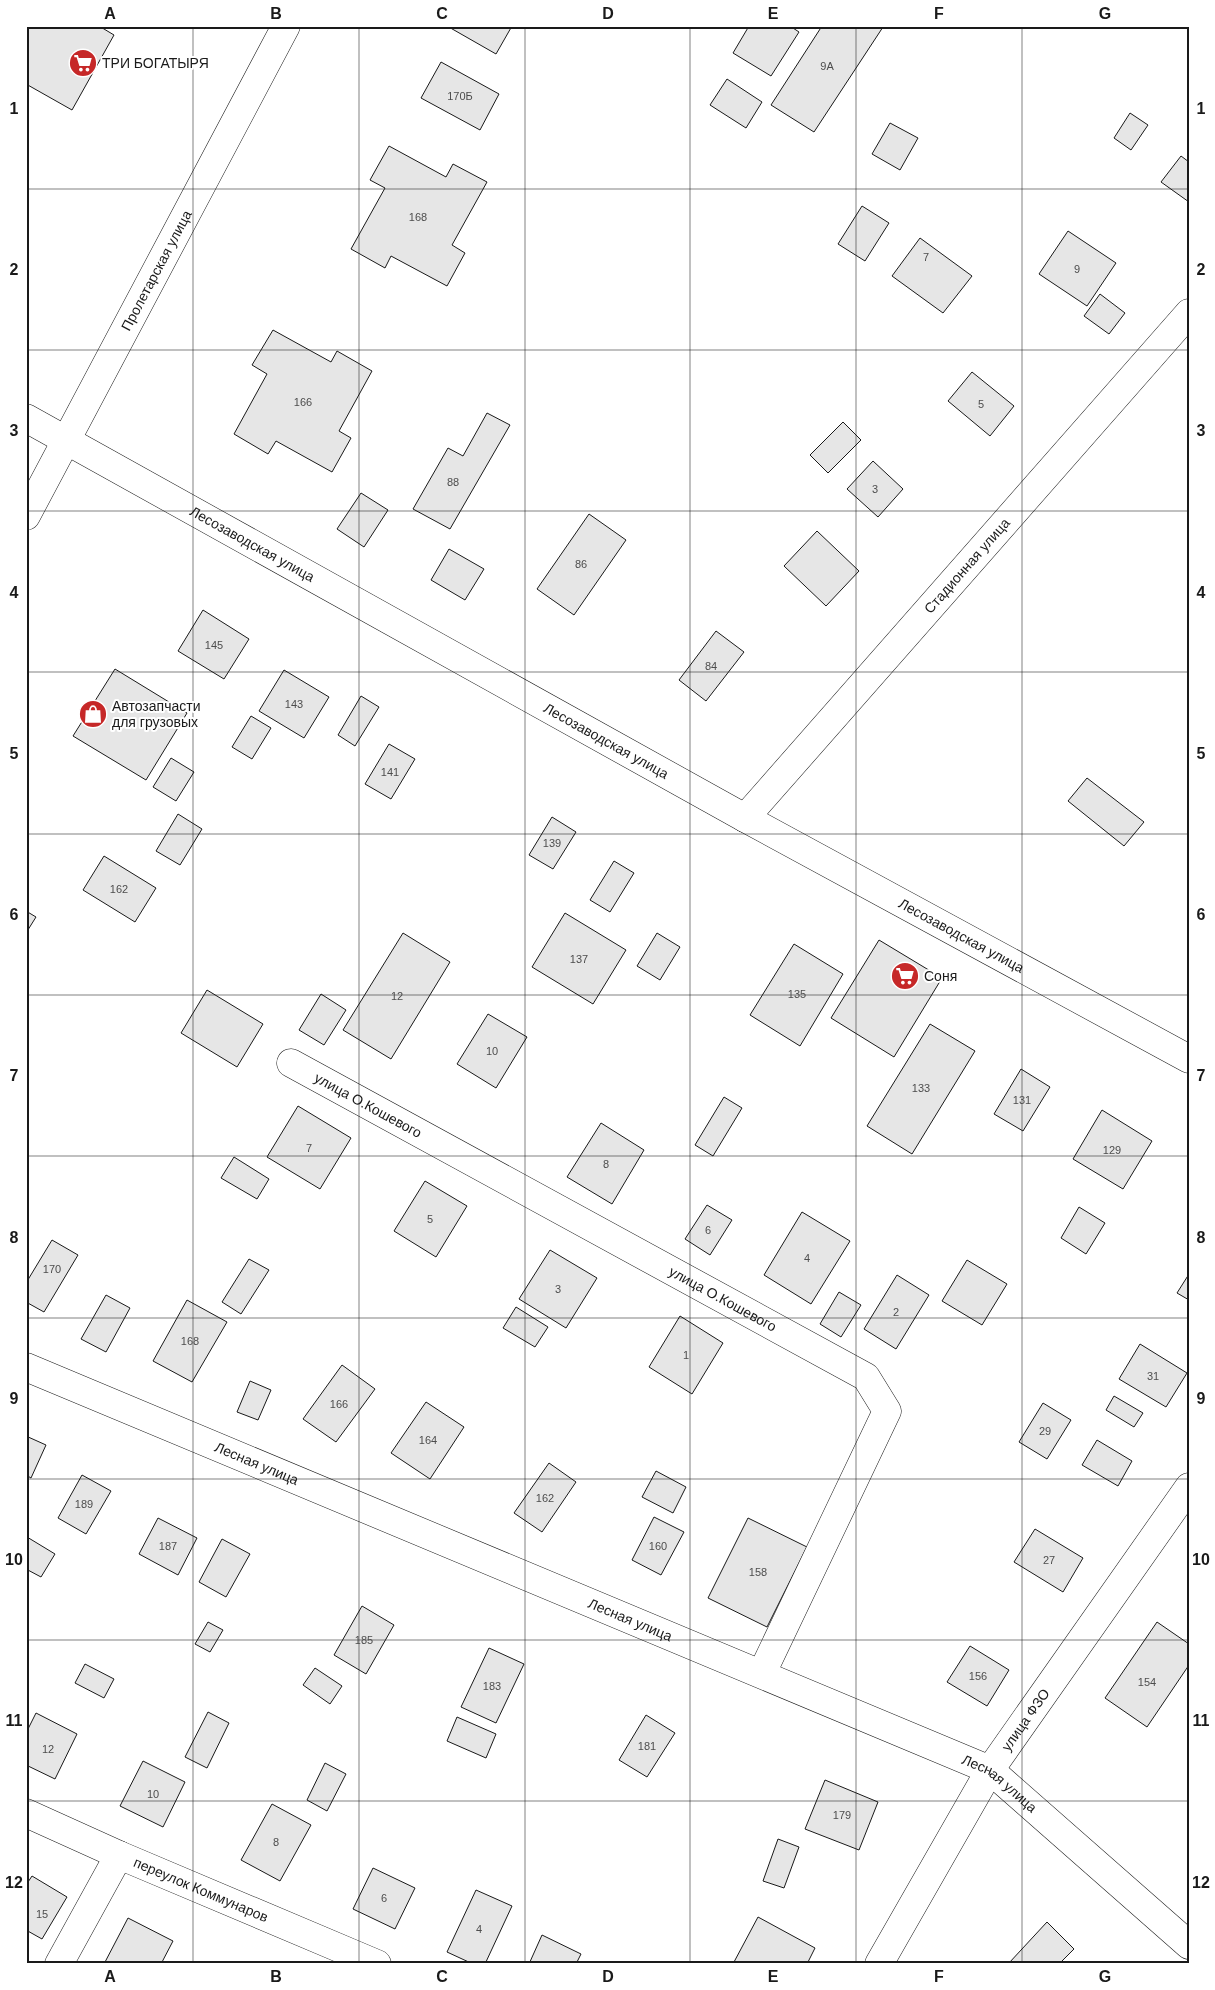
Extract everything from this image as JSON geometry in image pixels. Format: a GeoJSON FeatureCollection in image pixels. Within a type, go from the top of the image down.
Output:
{"type":"FeatureCollection","features":[{"type":"Feature","properties":{"kind":"street","name":"Пролетарская улица"},"geometry":{"type":"LineString","coordinates":[[26,516],[286,26]]}},
{"type":"Feature","properties":{"kind":"street","name":"Стадионная улица"},"geometry":{"type":"LineString","coordinates":[[745,818],[1189,314]]}},
{"type":"Feature","properties":{"kind":"street","name":"Лесозаводская улица"},"geometry":{"type":"LineString","coordinates":[[26,418],[745,818],[1189,1059]]}},
{"type":"Feature","properties":{"kind":"street","name":"улица О.Кошевого"},"geometry":{"type":"LineString","coordinates":[[291,1063],[866,1377],[887,1411],[762,1674]]}},
{"type":"Feature","properties":{"kind":"street","name":"Лесная улица"},"geometry":{"type":"LineString","coordinates":[[26,1367],[990,1770],[1189,1945]]}},
{"type":"Feature","properties":{"kind":"street","name":"улица ФЗО"},"geometry":{"type":"LineString","coordinates":[[879,1964],[990,1770],[1189,1488]]}},
{"type":"Feature","properties":{"kind":"street","name":"переулок Коммунаров"},"geometry":{"type":"LineString","coordinates":[[26,1813],[119,1855],[377,1964]]}},
{"type":"Feature","properties":{"kind":"street"},"geometry":{"type":"LineString","coordinates":[[59,1964],[119,1855]]}},
{"type":"Feature","properties":{"kind":"building"},"geometry":{"type":"Polygon","coordinates":[[[26,26],[99,26],[114,35],[72,110],[26,84],[26,26]]]}},
{"type":"Feature","properties":{"kind":"building"},"geometry":{"type":"Polygon","coordinates":[[[447,26],[512,26],[496,54],[447,26]]]}},
{"type":"Feature","properties":{"kind":"building"},"geometry":{"type":"Polygon","coordinates":[[[749,26],[790,26],[799,32],[771,76],[733,53],[749,26]]]}},
{"type":"Feature","properties":{"kind":"building"},"geometry":{"type":"Polygon","coordinates":[[[822,26],[883,27],[814,132],[771,105],[822,26]]]}},
{"type":"Feature","properties":{"kind":"building"},"geometry":{"type":"Polygon","coordinates":[[[441,62],[499,94],[480,130],[421,98],[441,62]]]}},
{"type":"Feature","properties":{"kind":"building"},"geometry":{"type":"Polygon","coordinates":[[[727,79],[762,102],[746,128],[710,105],[727,79]]]}},
{"type":"Feature","properties":{"kind":"building"},"geometry":{"type":"Polygon","coordinates":[[[1130,113],[1148,125],[1131,150],[1114,138],[1130,113]]]}},
{"type":"Feature","properties":{"kind":"building"},"geometry":{"type":"Polygon","coordinates":[[[890,123],[918,138],[900,170],[872,154],[890,123]]]}},
{"type":"Feature","properties":{"kind":"building"},"geometry":{"type":"Polygon","coordinates":[[[389,146],[446,177],[453,164],[487,182],[452,245],[465,253],[447,286],[391,256],[385,268],[351,249],[385,188],[370,180],[389,146]]]}},
{"type":"Feature","properties":{"kind":"building"},"geometry":{"type":"Polygon","coordinates":[[[1181,156],[1189,162],[1189,202],[1161,182],[1181,156]]]}},
{"type":"Feature","properties":{"kind":"building"},"geometry":{"type":"Polygon","coordinates":[[[862,206],[889,223],[865,261],[838,244],[862,206]]]}},
{"type":"Feature","properties":{"kind":"building"},"geometry":{"type":"Polygon","coordinates":[[[1068,231],[1116,263],[1087,306],[1039,274],[1068,231]]]}},
{"type":"Feature","properties":{"kind":"building"},"geometry":{"type":"Polygon","coordinates":[[[920,238],[972,276],[943,313],[892,276],[920,238]]]}},
{"type":"Feature","properties":{"kind":"building"},"geometry":{"type":"Polygon","coordinates":[[[1100,294],[1125,313],[1109,334],[1084,316],[1100,294]]]}},
{"type":"Feature","properties":{"kind":"building"},"geometry":{"type":"Polygon","coordinates":[[[273,330],[331,362],[337,351],[372,371],[339,431],[351,438],[332,472],[276,441],[268,454],[234,434],[267,374],[252,365],[273,330]]]}},
{"type":"Feature","properties":{"kind":"building"},"geometry":{"type":"Polygon","coordinates":[[[972,372],[1014,406],[990,436],[948,401],[972,372]]]}},
{"type":"Feature","properties":{"kind":"building"},"geometry":{"type":"Polygon","coordinates":[[[487,413],[510,425],[450,529],[413,509],[448,448],[463,456],[487,413]]]}},
{"type":"Feature","properties":{"kind":"building"},"geometry":{"type":"Polygon","coordinates":[[[843,422],[861,440],[828,473],[810,455],[843,422]]]}},
{"type":"Feature","properties":{"kind":"building"},"geometry":{"type":"Polygon","coordinates":[[[873,461],[903,489],[878,517],[847,489],[873,461]]]}},
{"type":"Feature","properties":{"kind":"building"},"geometry":{"type":"Polygon","coordinates":[[[361,493],[388,510],[364,547],[337,529],[361,493]]]}},
{"type":"Feature","properties":{"kind":"building"},"geometry":{"type":"Polygon","coordinates":[[[589,514],[626,540],[574,615],[537,589],[589,514]]]}},
{"type":"Feature","properties":{"kind":"building"},"geometry":{"type":"Polygon","coordinates":[[[817,531],[859,571],[826,606],[784,566],[817,531]]]}},
{"type":"Feature","properties":{"kind":"building"},"geometry":{"type":"Polygon","coordinates":[[[449,549],[484,569],[465,600],[431,580],[449,549]]]}},
{"type":"Feature","properties":{"kind":"building"},"geometry":{"type":"Polygon","coordinates":[[[203,610],[249,639],[224,679],[178,651],[203,610]]]}},
{"type":"Feature","properties":{"kind":"building"},"geometry":{"type":"Polygon","coordinates":[[[716,631],[744,652],[706,701],[679,680],[716,631]]]}},
{"type":"Feature","properties":{"kind":"building"},"geometry":{"type":"Polygon","coordinates":[[[115,669],[187,713],[146,780],[73,736],[115,669]]]}},
{"type":"Feature","properties":{"kind":"building"},"geometry":{"type":"Polygon","coordinates":[[[284,670],[329,697],[304,738],[259,711],[284,670]]]}},
{"type":"Feature","properties":{"kind":"building"},"geometry":{"type":"Polygon","coordinates":[[[361,696],[379,707],[355,746],[338,735],[361,696]]]}},
{"type":"Feature","properties":{"kind":"building"},"geometry":{"type":"Polygon","coordinates":[[[251,716],[271,728],[252,759],[232,747],[251,716]]]}},
{"type":"Feature","properties":{"kind":"building"},"geometry":{"type":"Polygon","coordinates":[[[389,744],[415,759],[391,799],[365,784],[389,744]]]}},
{"type":"Feature","properties":{"kind":"building"},"geometry":{"type":"Polygon","coordinates":[[[171,758],[194,772],[176,801],[153,787],[171,758]]]}},
{"type":"Feature","properties":{"kind":"building"},"geometry":{"type":"Polygon","coordinates":[[[1087,778],[1144,822],[1124,846],[1068,801],[1087,778]]]}},
{"type":"Feature","properties":{"kind":"building"},"geometry":{"type":"Polygon","coordinates":[[[178,814],[202,829],[180,865],[156,851],[178,814]]]}},
{"type":"Feature","properties":{"kind":"building"},"geometry":{"type":"Polygon","coordinates":[[[552,817],[576,832],[553,869],[529,855],[552,817]]]}},
{"type":"Feature","properties":{"kind":"building"},"geometry":{"type":"Polygon","coordinates":[[[104,856],[156,888],[135,922],[83,890],[104,856]]]}},
{"type":"Feature","properties":{"kind":"building"},"geometry":{"type":"Polygon","coordinates":[[[614,861],[634,873],[610,912],[590,900],[614,861]]]}},
{"type":"Feature","properties":{"kind":"building"},"geometry":{"type":"Polygon","coordinates":[[[26,911],[36,917],[26,933],[26,911]]]}},
{"type":"Feature","properties":{"kind":"building"},"geometry":{"type":"Polygon","coordinates":[[[565,913],[626,950],[593,1004],[532,967],[565,913]]]}},
{"type":"Feature","properties":{"kind":"building"},"geometry":{"type":"Polygon","coordinates":[[[403,933],[450,962],[391,1059],[343,1030],[403,933]]]}},
{"type":"Feature","properties":{"kind":"building"},"geometry":{"type":"Polygon","coordinates":[[[657,933],[680,947],[660,980],[637,966],[657,933]]]}},
{"type":"Feature","properties":{"kind":"building"},"geometry":{"type":"Polygon","coordinates":[[[879,940],[942,978],[894,1057],[831,1018],[879,940]]]}},
{"type":"Feature","properties":{"kind":"building"},"geometry":{"type":"Polygon","coordinates":[[[794,944],[843,974],[800,1046],[750,1015],[794,944]]]}},
{"type":"Feature","properties":{"kind":"building"},"geometry":{"type":"Polygon","coordinates":[[[207,990],[263,1024],[237,1067],[181,1033],[207,990]]]}},
{"type":"Feature","properties":{"kind":"building"},"geometry":{"type":"Polygon","coordinates":[[[321,994],[346,1010],[324,1045],[299,1030],[321,994]]]}},
{"type":"Feature","properties":{"kind":"building"},"geometry":{"type":"Polygon","coordinates":[[[488,1014],[527,1037],[496,1088],[457,1064],[488,1014]]]}},
{"type":"Feature","properties":{"kind":"building"},"geometry":{"type":"Polygon","coordinates":[[[930,1024],[975,1051],[912,1154],[867,1126],[930,1024]]]}},
{"type":"Feature","properties":{"kind":"building"},"geometry":{"type":"Polygon","coordinates":[[[1021,1069],[1050,1087],[1023,1131],[994,1114],[1021,1069]]]}},
{"type":"Feature","properties":{"kind":"building"},"geometry":{"type":"Polygon","coordinates":[[[724,1097],[742,1108],[713,1156],[695,1145],[724,1097]]]}},
{"type":"Feature","properties":{"kind":"building"},"geometry":{"type":"Polygon","coordinates":[[[298,1106],[351,1138],[320,1189],[267,1157],[298,1106]]]}},
{"type":"Feature","properties":{"kind":"building"},"geometry":{"type":"Polygon","coordinates":[[[1102,1110],[1152,1141],[1123,1189],[1073,1159],[1102,1110]]]}},
{"type":"Feature","properties":{"kind":"building"},"geometry":{"type":"Polygon","coordinates":[[[601,1123],[644,1150],[612,1204],[567,1177],[601,1123]]]}},
{"type":"Feature","properties":{"kind":"building"},"geometry":{"type":"Polygon","coordinates":[[[234,1157],[269,1179],[257,1199],[221,1178],[234,1157]]]}},
{"type":"Feature","properties":{"kind":"building"},"geometry":{"type":"Polygon","coordinates":[[[425,1181],[467,1206],[436,1257],[394,1231],[425,1181]]]}},
{"type":"Feature","properties":{"kind":"building"},"geometry":{"type":"Polygon","coordinates":[[[707,1205],[732,1220],[710,1255],[685,1239],[707,1205]]]}},
{"type":"Feature","properties":{"kind":"building"},"geometry":{"type":"Polygon","coordinates":[[[1079,1207],[1105,1223],[1086,1254],[1061,1238],[1079,1207]]]}},
{"type":"Feature","properties":{"kind":"building"},"geometry":{"type":"Polygon","coordinates":[[[802,1212],[850,1241],[811,1304],[764,1275],[802,1212]]]}},
{"type":"Feature","properties":{"kind":"building"},"geometry":{"type":"Polygon","coordinates":[[[52,1240],[78,1255],[44,1312],[26,1302],[26,1283],[52,1240]]]}},
{"type":"Feature","properties":{"kind":"building"},"geometry":{"type":"Polygon","coordinates":[[[550,1250],[597,1278],[566,1328],[519,1299],[550,1250]]]}},
{"type":"Feature","properties":{"kind":"building"},"geometry":{"type":"Polygon","coordinates":[[[249,1259],[269,1270],[241,1314],[222,1302],[249,1259]]]}},
{"type":"Feature","properties":{"kind":"building"},"geometry":{"type":"Polygon","coordinates":[[[967,1260],[1007,1284],[982,1325],[942,1301],[967,1260]]]}},
{"type":"Feature","properties":{"kind":"building"},"geometry":{"type":"Polygon","coordinates":[[[1189,1274],[1189,1300],[1177,1293],[1189,1274]]]}},
{"type":"Feature","properties":{"kind":"building"},"geometry":{"type":"Polygon","coordinates":[[[897,1275],[929,1295],[896,1349],[864,1329],[897,1275]]]}},
{"type":"Feature","properties":{"kind":"building"},"geometry":{"type":"Polygon","coordinates":[[[839,1292],[861,1305],[841,1337],[820,1324],[839,1292]]]}},
{"type":"Feature","properties":{"kind":"building"},"geometry":{"type":"Polygon","coordinates":[[[106,1295],[130,1308],[106,1352],[81,1339],[106,1295]]]}},
{"type":"Feature","properties":{"kind":"building"},"geometry":{"type":"Polygon","coordinates":[[[187,1300],[227,1322],[192,1382],[153,1361],[187,1300]]]}},
{"type":"Feature","properties":{"kind":"building"},"geometry":{"type":"Polygon","coordinates":[[[516,1307],[548,1327],[535,1347],[503,1328],[516,1307]]]}},
{"type":"Feature","properties":{"kind":"building"},"geometry":{"type":"Polygon","coordinates":[[[680,1316],[723,1343],[692,1394],[649,1367],[680,1316]]]}},
{"type":"Feature","properties":{"kind":"building"},"geometry":{"type":"Polygon","coordinates":[[[1140,1344],[1187,1373],[1166,1407],[1119,1379],[1140,1344]]]}},
{"type":"Feature","properties":{"kind":"building"},"geometry":{"type":"Polygon","coordinates":[[[342,1365],[375,1389],[336,1442],[303,1419],[342,1365]]]}},
{"type":"Feature","properties":{"kind":"building"},"geometry":{"type":"Polygon","coordinates":[[[250,1381],[271,1390],[258,1420],[237,1412],[250,1381]]]}},
{"type":"Feature","properties":{"kind":"building"},"geometry":{"type":"Polygon","coordinates":[[[1114,1396],[1143,1413],[1134,1427],[1106,1410],[1114,1396]]]}},
{"type":"Feature","properties":{"kind":"building"},"geometry":{"type":"Polygon","coordinates":[[[426,1402],[464,1427],[430,1479],[391,1453],[426,1402]]]}},
{"type":"Feature","properties":{"kind":"building"},"geometry":{"type":"Polygon","coordinates":[[[1043,1403],[1071,1420],[1047,1459],[1019,1442],[1043,1403]]]}},
{"type":"Feature","properties":{"kind":"building"},"geometry":{"type":"Polygon","coordinates":[[[26,1436],[46,1445],[31,1478],[26,1475],[26,1436]]]}},
{"type":"Feature","properties":{"kind":"building"},"geometry":{"type":"Polygon","coordinates":[[[1097,1440],[1132,1461],[1118,1486],[1082,1465],[1097,1440]]]}},
{"type":"Feature","properties":{"kind":"building"},"geometry":{"type":"Polygon","coordinates":[[[549,1463],[576,1482],[542,1532],[514,1513],[549,1463]]]}},
{"type":"Feature","properties":{"kind":"building"},"geometry":{"type":"Polygon","coordinates":[[[656,1471],[686,1487],[673,1513],[642,1497],[656,1471]]]}},
{"type":"Feature","properties":{"kind":"building"},"geometry":{"type":"Polygon","coordinates":[[[82,1475],[111,1491],[86,1534],[58,1518],[82,1475]]]}},
{"type":"Feature","properties":{"kind":"building"},"geometry":{"type":"Polygon","coordinates":[[[654,1517],[684,1532],[661,1575],[632,1560],[654,1517]]]}},
{"type":"Feature","properties":{"kind":"building"},"geometry":{"type":"Polygon","coordinates":[[[158,1518],[197,1538],[178,1575],[139,1554],[158,1518]]]}},
{"type":"Feature","properties":{"kind":"building"},"geometry":{"type":"Polygon","coordinates":[[[748,1518],[807,1547],[767,1627],[708,1598],[748,1518]]]}},
{"type":"Feature","properties":{"kind":"building"},"geometry":{"type":"Polygon","coordinates":[[[1035,1529],[1083,1558],[1063,1592],[1014,1562],[1035,1529]]]}},
{"type":"Feature","properties":{"kind":"building"},"geometry":{"type":"Polygon","coordinates":[[[27,1537],[55,1554],[41,1577],[26,1569],[27,1537]]]}},
{"type":"Feature","properties":{"kind":"building"},"geometry":{"type":"Polygon","coordinates":[[[222,1539],[250,1554],[226,1597],[199,1582],[222,1539]]]}},
{"type":"Feature","properties":{"kind":"building"},"geometry":{"type":"Polygon","coordinates":[[[362,1606],[394,1625],[366,1674],[334,1655],[362,1606]]]}},
{"type":"Feature","properties":{"kind":"building"},"geometry":{"type":"Polygon","coordinates":[[[208,1622],[223,1630],[210,1652],[195,1644],[208,1622]]]}},
{"type":"Feature","properties":{"kind":"building"},"geometry":{"type":"Polygon","coordinates":[[[1157,1622],[1189,1644],[1189,1665],[1147,1727],[1105,1698],[1157,1622]]]}},
{"type":"Feature","properties":{"kind":"building"},"geometry":{"type":"Polygon","coordinates":[[[970,1646],[1009,1670],[987,1706],[947,1682],[970,1646]]]}},
{"type":"Feature","properties":{"kind":"building"},"geometry":{"type":"Polygon","coordinates":[[[489,1648],[524,1664],[496,1723],[461,1707],[489,1648]]]}},
{"type":"Feature","properties":{"kind":"building"},"geometry":{"type":"Polygon","coordinates":[[[85,1664],[114,1679],[104,1698],[75,1683],[85,1664]]]}},
{"type":"Feature","properties":{"kind":"building"},"geometry":{"type":"Polygon","coordinates":[[[315,1668],[342,1686],[330,1704],[303,1685],[315,1668]]]}},
{"type":"Feature","properties":{"kind":"building"},"geometry":{"type":"Polygon","coordinates":[[[208,1712],[229,1723],[207,1768],[185,1757],[208,1712]]]}},
{"type":"Feature","properties":{"kind":"building"},"geometry":{"type":"Polygon","coordinates":[[[36,1713],[77,1734],[55,1779],[26,1765],[26,1733],[36,1713]]]}},
{"type":"Feature","properties":{"kind":"building"},"geometry":{"type":"Polygon","coordinates":[[[646,1715],[675,1733],[647,1777],[619,1760],[646,1715]]]}},
{"type":"Feature","properties":{"kind":"building"},"geometry":{"type":"Polygon","coordinates":[[[457,1717],[496,1734],[486,1758],[447,1741],[457,1717]]]}},
{"type":"Feature","properties":{"kind":"building"},"geometry":{"type":"Polygon","coordinates":[[[143,1761],[185,1782],[163,1827],[120,1806],[143,1761]]]}},
{"type":"Feature","properties":{"kind":"building"},"geometry":{"type":"Polygon","coordinates":[[[325,1763],[346,1774],[327,1811],[307,1800],[325,1763]]]}},
{"type":"Feature","properties":{"kind":"building"},"geometry":{"type":"Polygon","coordinates":[[[825,1780],[878,1802],[859,1850],[805,1829],[825,1780]]]}},
{"type":"Feature","properties":{"kind":"building"},"geometry":{"type":"Polygon","coordinates":[[[272,1804],[311,1825],[280,1881],[241,1860],[272,1804]]]}},
{"type":"Feature","properties":{"kind":"building"},"geometry":{"type":"Polygon","coordinates":[[[778,1839],[799,1847],[784,1888],[763,1881],[778,1839]]]}},
{"type":"Feature","properties":{"kind":"building"},"geometry":{"type":"Polygon","coordinates":[[[373,1868],[415,1888],[395,1929],[353,1909],[373,1868]]]}},
{"type":"Feature","properties":{"kind":"building"},"geometry":{"type":"Polygon","coordinates":[[[32,1876],[67,1897],[42,1939],[26,1930],[26,1885],[32,1876]]]}},
{"type":"Feature","properties":{"kind":"building"},"geometry":{"type":"Polygon","coordinates":[[[476,1890],[512,1906],[485,1964],[473,1964],[447,1952],[476,1890]]]}},
{"type":"Feature","properties":{"kind":"building"},"geometry":{"type":"Polygon","coordinates":[[[758,1917],[815,1948],[807,1964],[738,1964],[734,1962],[758,1917]]]}},
{"type":"Feature","properties":{"kind":"building"},"geometry":{"type":"Polygon","coordinates":[[[128,1918],[173,1941],[161,1964],[104,1964],[128,1918]]]}},
{"type":"Feature","properties":{"kind":"building"},"geometry":{"type":"Polygon","coordinates":[[[1047,1922],[1074,1949],[1059,1964],[1010,1964],[1009,1963],[1047,1922]]]}},
{"type":"Feature","properties":{"kind":"building"},"geometry":{"type":"Polygon","coordinates":[[[542,1935],[581,1954],[576,1964],[529,1964],[542,1935]]]}},
{"type":"Feature","properties":{"kind":"place","name":"ТРИ БОГАТЫРЯ"},"geometry":{"type":"Point","coordinates":[83,63]}},
{"type":"Feature","properties":{"kind":"place","name":"Автозапчасти для грузовых"},"geometry":{"type":"Point","coordinates":[93,714]}},
{"type":"Feature","properties":{"kind":"place","name":"Соня"},"geometry":{"type":"Point","coordinates":[905,976]}}]}
